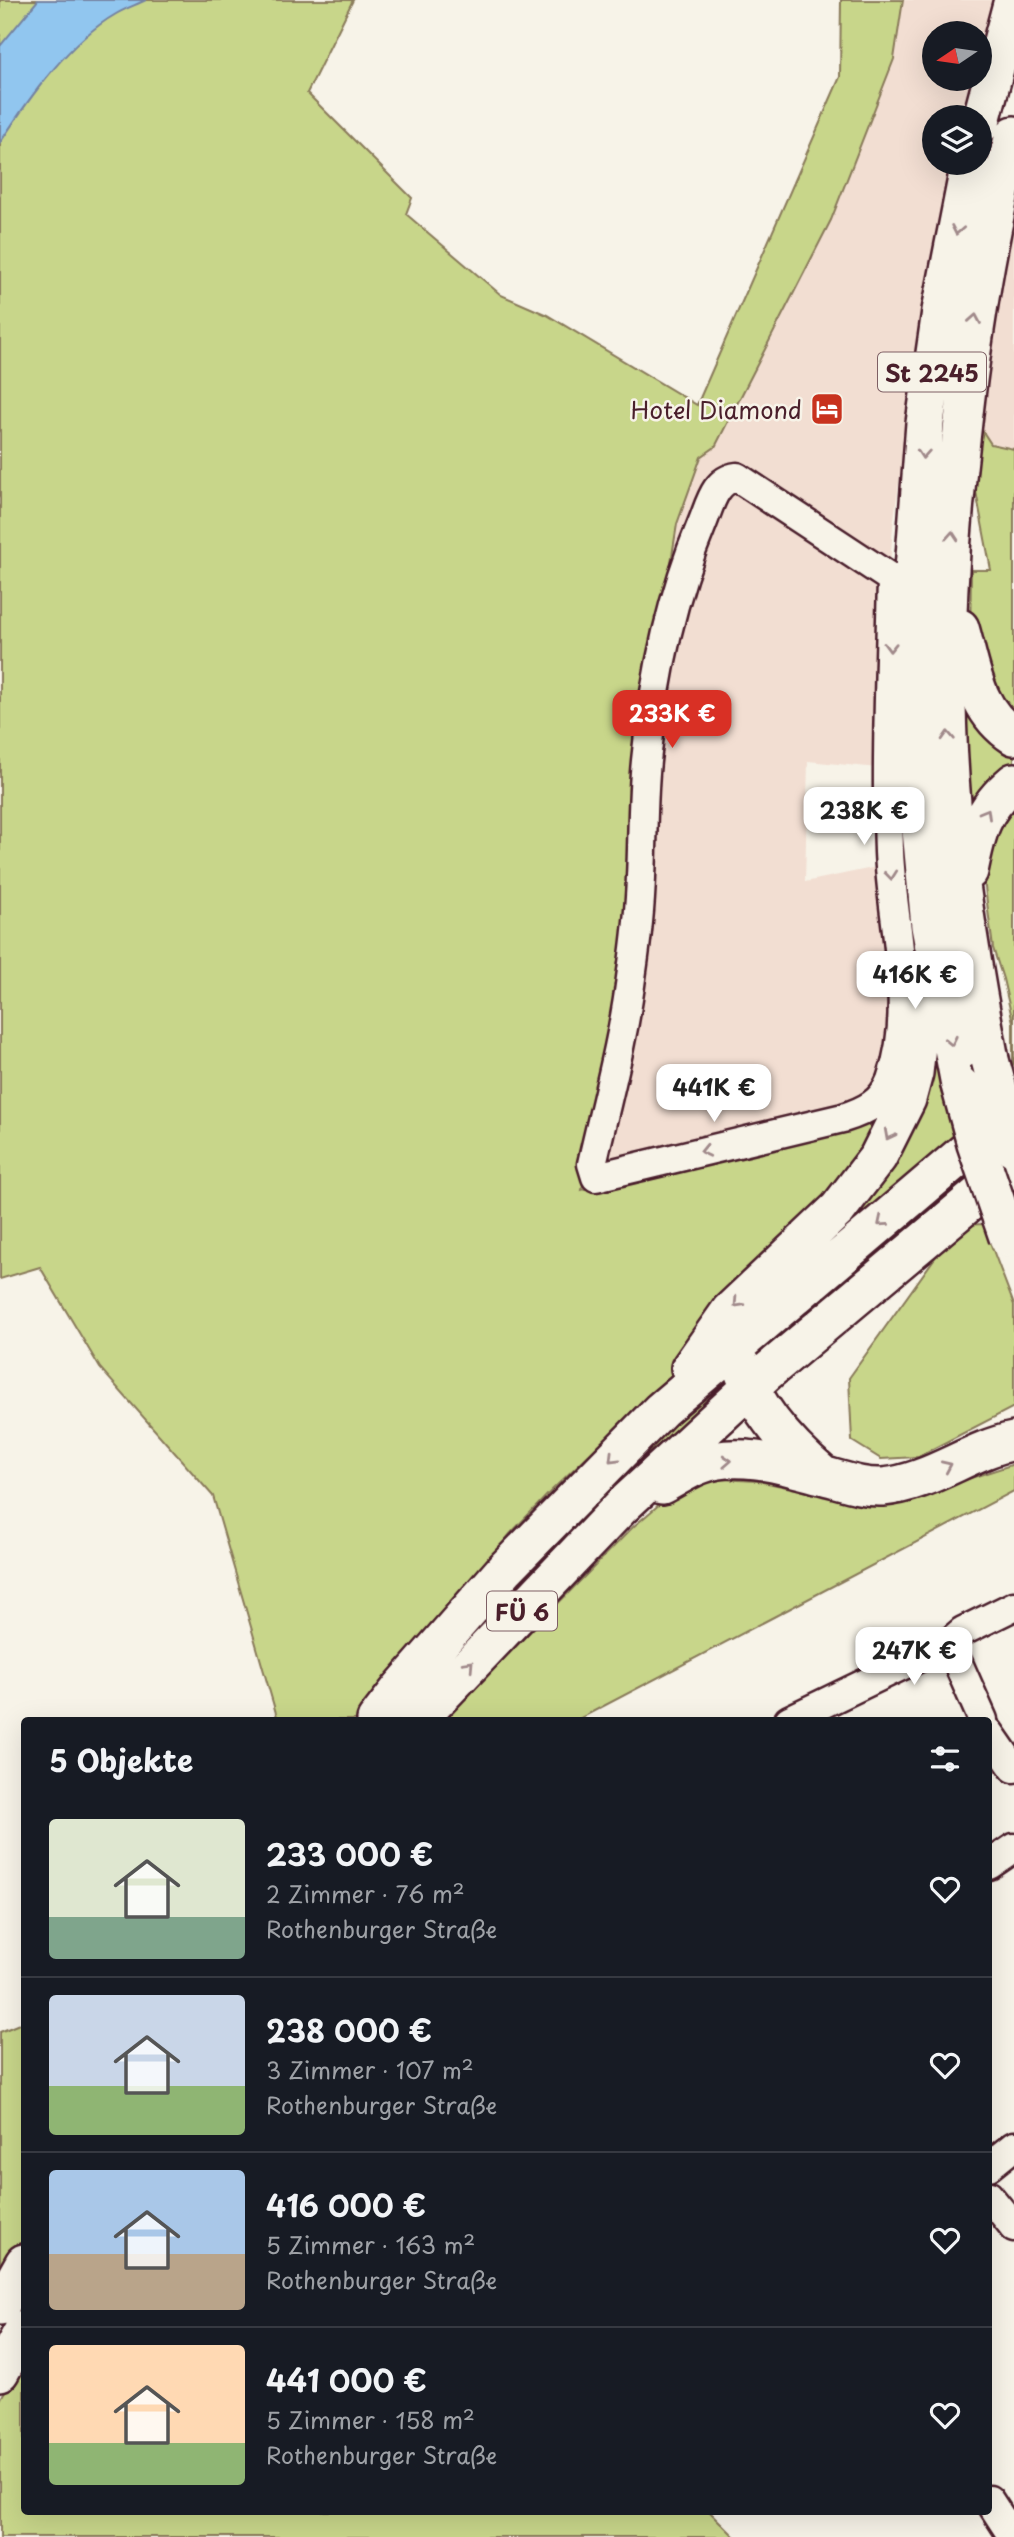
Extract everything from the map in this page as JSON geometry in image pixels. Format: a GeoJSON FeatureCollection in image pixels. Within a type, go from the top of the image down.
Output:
{"type":"FeatureCollection","features":[{"type":"Feature","properties":{"kind":"main road"},"geometry":{"type":"LineString","coordinates":[[985,105],[1013,0]]}},
{"type":"Feature","properties":{"kind":"main road","name":"St 2245"},"geometry":{"type":"LineString","coordinates":[[1014,135],[975,322],[956,484],[918,583],[946,688],[952,804],[964,900],[990,1060],[1014,1148]]}},
{"type":"Feature","properties":{"kind":"main road","name":"St 2245"},"geometry":{"type":"LineString","coordinates":[[968,175],[940,311],[925,423],[912,733],[930,926],[960,1085],[976,1144],[1011,1245]]}},
{"type":"Feature","properties":{"kind":"main road"},"geometry":{"type":"LineString","coordinates":[[918,583],[993,718],[1014,736]]}},
{"type":"Feature","properties":{"kind":"main road"},"geometry":{"type":"LineString","coordinates":[[964,900],[981,820],[991,804],[1014,782]]}},
{"type":"Feature","properties":{"kind":"main road"},"geometry":{"type":"LineString","coordinates":[[662,1410],[730,1311],[838,1209],[878,1157],[907,1099],[914,1073],[930,926]]}},
{"type":"Feature","properties":{"kind":"main road","name":"FÜ 6"},"geometry":{"type":"LineString","coordinates":[[378,1717],[431,1652],[505,1569],[662,1410],[1014,1111]]}},
{"type":"Feature","properties":{"kind":"main road","name":"FÜ 6"},"geometry":{"type":"LineString","coordinates":[[421,1717],[621,1507],[749,1389],[1014,1165]]}},
{"type":"Feature","properties":{"kind":"main road"},"geometry":{"type":"LineString","coordinates":[[735,1347],[749,1389],[799,1454],[823,1475]]}},
{"type":"Feature","properties":{"kind":"main road"},"geometry":{"type":"LineString","coordinates":[[621,1507],[701,1465],[723,1459],[763,1461],[866,1487],[898,1485],[989,1448],[1014,1441]]}},
{"type":"Feature","properties":{"kind":"main road"},"geometry":{"type":"LineString","coordinates":[[0,2306],[21,2268]]}},
{"type":"Feature","properties":{"kind":"main road"},"geometry":{"type":"LineString","coordinates":[[0,2372],[21,2334]]}},
{"type":"Feature","properties":{"kind":"street"},"geometry":{"type":"LineString","coordinates":[[737,477],[918,583],[886,779],[901,1002],[895,1065],[885,1092],[866,1110],[843,1118],[596,1177],[592,1164],[622,1037],[638,924],[643,796],[652,710],[666,631],[677,591],[690,552],[718,487],[727,478],[737,477]]}},
{"type":"Feature","properties":{"kind":"street"},"geometry":{"type":"LineString","coordinates":[[795,1717],[949,1643],[963,1631],[1014,1606]]}},
{"type":"Feature","properties":{"kind":"street"},"geometry":{"type":"LineString","coordinates":[[949,1643],[982,1717]]}},
{"type":"Feature","properties":{"kind":"street"},"geometry":{"type":"LineString","coordinates":[[992,1736],[1014,1768]]}},
{"type":"Feature","properties":{"kind":"street"},"geometry":{"type":"LineString","coordinates":[[992,1863],[1014,1848]]}},
{"type":"Feature","properties":{"kind":"street"},"geometry":{"type":"LineString","coordinates":[[992,2164],[1014,2146]]}},
{"type":"Feature","properties":{"kind":"street"},"geometry":{"type":"LineString","coordinates":[[992,2200],[1014,2227]]}},
{"type":"Feature","properties":{"kind":"street"},"geometry":{"type":"LineString","coordinates":[[992,2505],[1013,2537]]}},
{"type":"Feature","properties":{"kind":"shaded area"},"geometry":{"type":"Polygon","coordinates":[[[903,0],[992,0],[986,21],[922,21],[922,91],[968,91],[965,105],[922,105],[922,175],[949,175],[926,285],[893,526],[879,714],[878,768],[808,761],[805,882],[882,866],[892,1030],[871,1119],[582,1191],[608,1064],[659,640],[677,524],[701,456],[715,447],[831,220],[894,59],[903,0]]]}},
{"type":"Feature","properties":{"kind":"shaded area"},"geometry":{"type":"Polygon","coordinates":[[[1014,217],[1014,449],[991,444],[978,424],[1001,272],[1014,217]]]}},
{"type":"Feature","properties":{"kind":"green space"},"geometry":{"type":"Polygon","coordinates":[[[0,0],[353,0],[307,93],[412,198],[406,214],[501,295],[547,315],[697,405],[840,77],[841,0],[903,0],[894,59],[831,220],[715,447],[701,457],[677,524],[659,640],[608,1064],[582,1190],[871,1119],[884,1106],[884,1132],[676,1371],[510,1534],[363,1717],[277,1717],[213,1496],[100,1368],[40,1267],[0,1279],[0,0]]]}},
{"type":"Feature","properties":{"kind":"green space"},"geometry":{"type":"Polygon","coordinates":[[[978,424],[991,444],[1014,449],[1014,728],[970,643],[971,570],[991,570],[973,476],[978,424]]]}},
{"type":"Feature","properties":{"kind":"green space"},"geometry":{"type":"Polygon","coordinates":[[[963,679],[1014,746],[1014,770],[968,824],[963,679]]]}},
{"type":"Feature","properties":{"kind":"green space"},"geometry":{"type":"Polygon","coordinates":[[[1014,808],[1013,1065],[1013,1022],[993,948],[984,880],[989,846],[1014,808]]]}},
{"type":"Feature","properties":{"kind":"green space"},"geometry":{"type":"Polygon","coordinates":[[[929,1009],[957,1138],[732,1331],[841,1216],[929,1009]]]}},
{"type":"Feature","properties":{"kind":"green space"},"geometry":{"type":"Polygon","coordinates":[[[983,1224],[1014,1305],[1014,1407],[917,1457],[881,1459],[852,1441],[849,1378],[949,1238],[966,1225],[983,1224]]]}},
{"type":"Feature","properties":{"kind":"green space"},"geometry":{"type":"Polygon","coordinates":[[[721,1372],[738,1375],[408,1717],[391,1717],[455,1641],[721,1372]]]}},
{"type":"Feature","properties":{"kind":"green space"},"geometry":{"type":"Polygon","coordinates":[[[1014,1464],[1014,1491],[583,1717],[442,1717],[482,1681],[633,1527],[661,1503],[699,1478],[758,1481],[881,1507],[1014,1464]]]}},
{"type":"Feature","properties":{"kind":"green space"},"geometry":{"type":"Polygon","coordinates":[[[21,2023],[21,2248],[0,2286],[0,2032],[21,2023]]]}},
{"type":"Feature","properties":{"kind":"green space"},"geometry":{"type":"Polygon","coordinates":[[[21,2362],[21,2515],[713,2515],[735,2537],[0,2537],[0,2400],[21,2362]]]}},
{"type":"Feature","properties":{"kind":"water"},"geometry":{"type":"Polygon","coordinates":[[[38,0],[146,0],[116,14],[82,39],[51,72],[0,143],[0,46],[38,0]]]}},
{"type":"Feature","properties":{"kind":"place","name":"Hotel Diamond"},"geometry":{"type":"Point","coordinates":[827,409]}}]}
